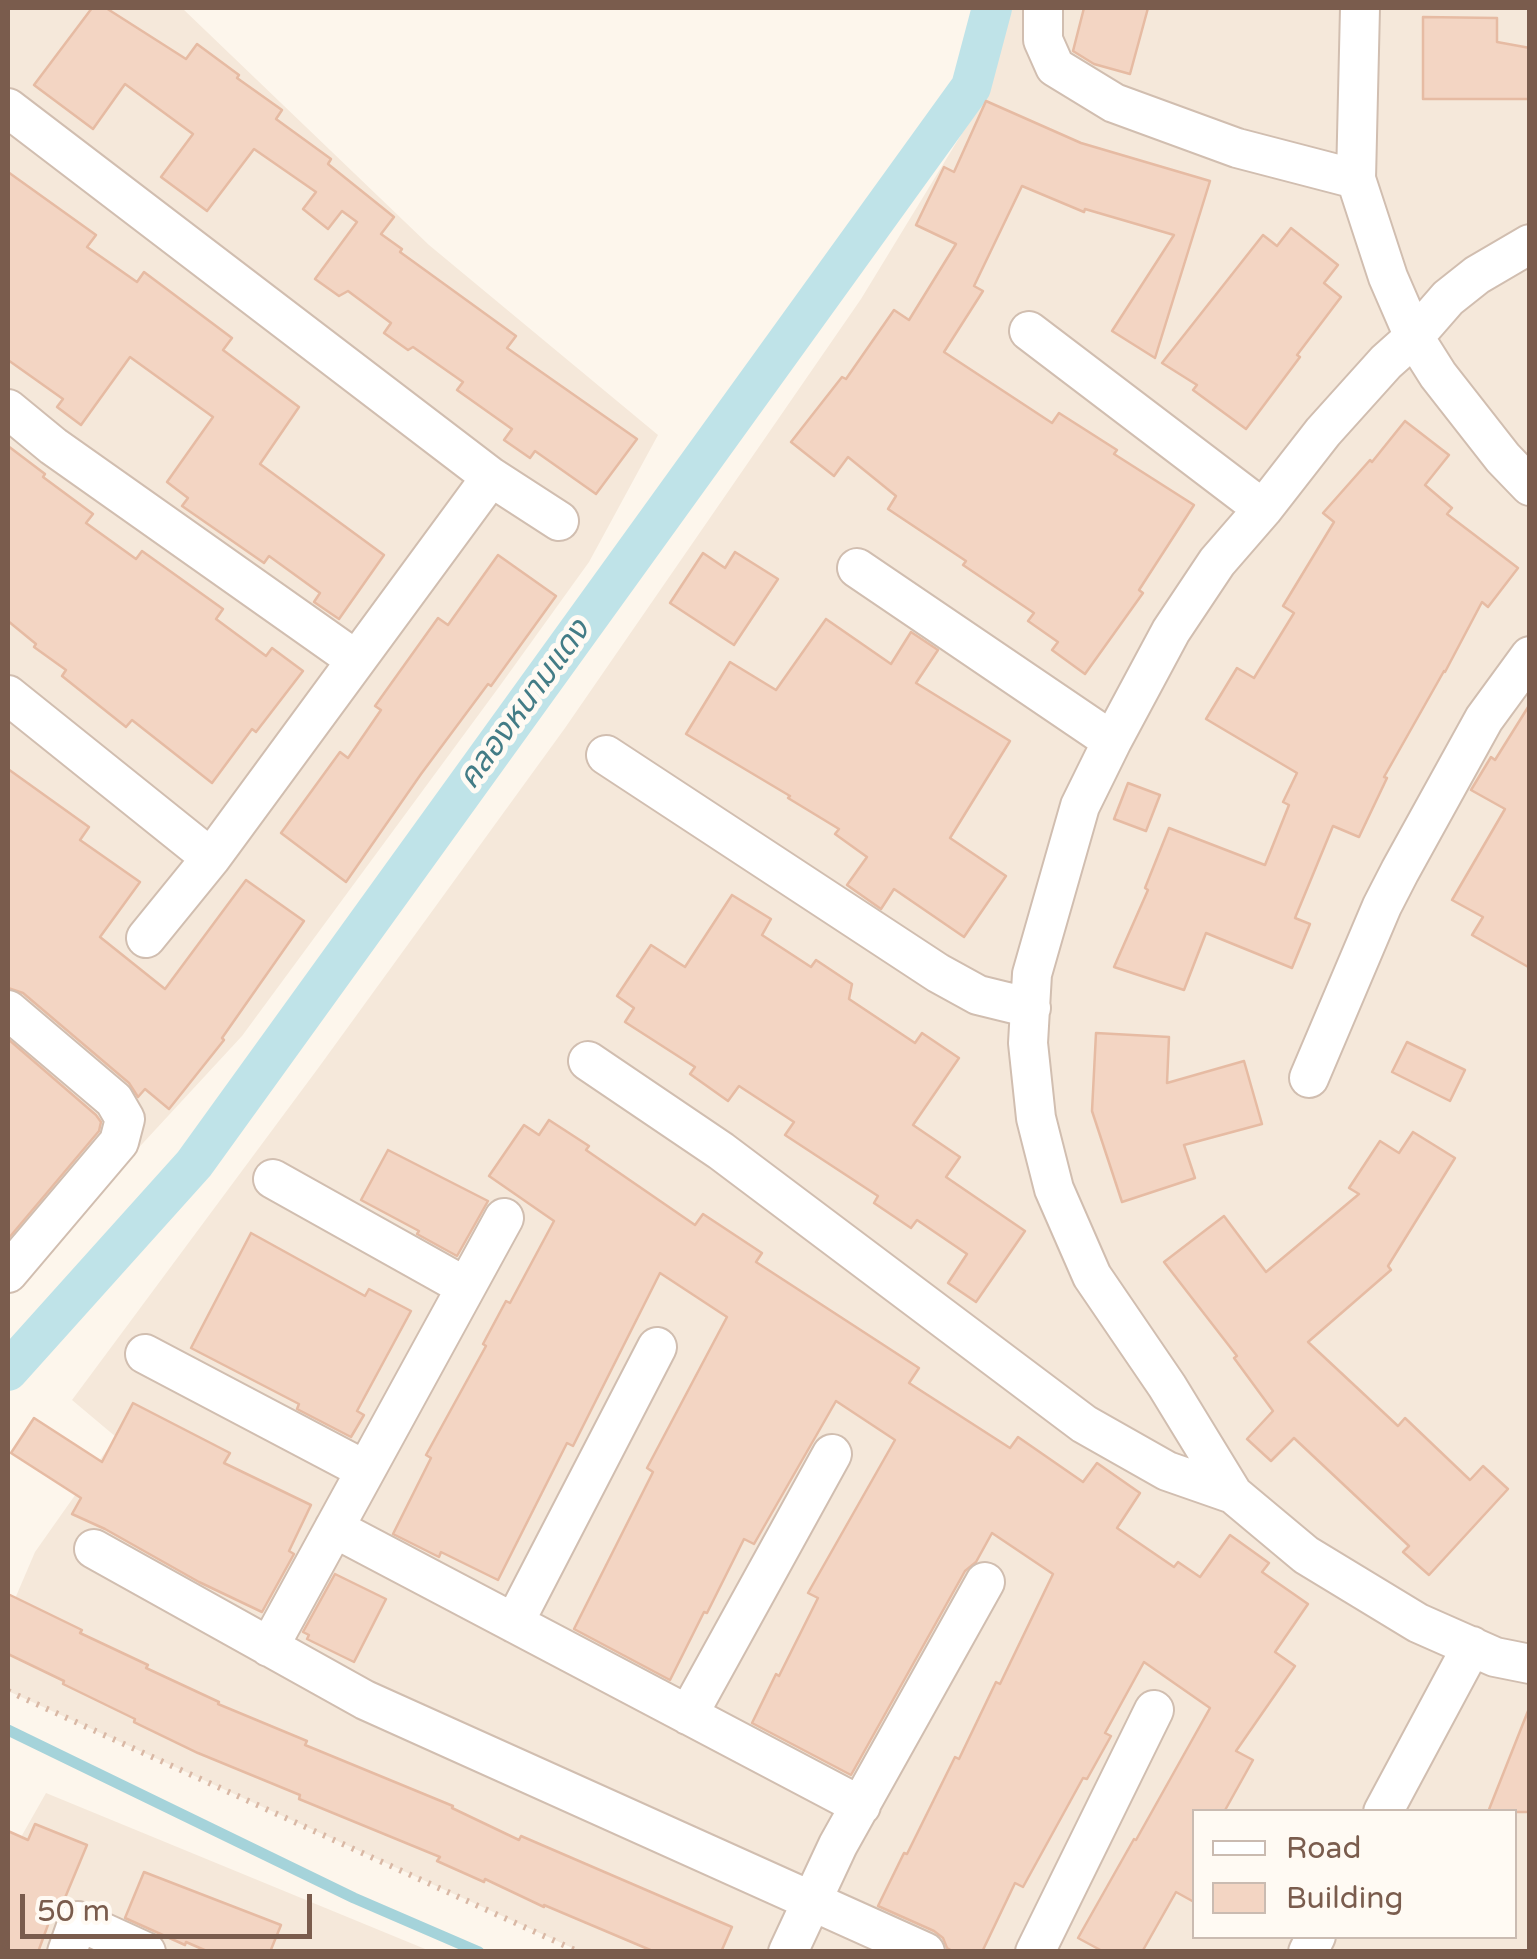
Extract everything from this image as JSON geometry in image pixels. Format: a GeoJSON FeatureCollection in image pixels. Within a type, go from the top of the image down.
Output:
{"type":"FeatureCollection","features":[{"type":"Feature","properties":{"kind":"street"},"geometry":{"type":"LineString","coordinates":[[1043,8],[1043,40],[1055,67],[1114,104],[1237,148],[1356,179]]}},
{"type":"Feature","properties":{"kind":"street"},"geometry":{"type":"LineString","coordinates":[[1360,8],[1356,179],[1388,278],[1414,336],[1438,375],[1530,486]]}},
{"type":"Feature","properties":{"kind":"street"},"geometry":{"type":"LineString","coordinates":[[8,108],[491,477],[559,521]]}},
{"type":"Feature","properties":{"kind":"street"},"geometry":{"type":"LineString","coordinates":[[1530,244],[1477,275],[1448,298],[1386,362],[1217,562],[1171,631],[1080,806],[1032,974],[1028,1043],[1036,1118],[1054,1190],[1092,1276],[1167,1386],[1233,1494],[1306,1555],[1418,1622],[1495,1656],[1530,1664]]}},
{"type":"Feature","properties":{"kind":"street"},"geometry":{"type":"LineString","coordinates":[[1029,331],[1263,509]]}},
{"type":"Feature","properties":{"kind":"street"},"geometry":{"type":"LineString","coordinates":[[8,410],[356,660]]}},
{"type":"Feature","properties":{"kind":"street"},"geometry":{"type":"LineString","coordinates":[[146,938],[211,858],[491,477]]}},
{"type":"Feature","properties":{"kind":"street"},"geometry":{"type":"LineString","coordinates":[[857,568],[1112,740]]}},
{"type":"Feature","properties":{"kind":"street"},"geometry":{"type":"LineString","coordinates":[[1309,1078],[1400,871],[1484,719],[1530,656]]}},
{"type":"Feature","properties":{"kind":"street"},"geometry":{"type":"LineString","coordinates":[[8,696],[211,858]]}},
{"type":"Feature","properties":{"kind":"street"},"geometry":{"type":"LineString","coordinates":[[606,755],[938,973],[978,995],[1031,1008]]}},
{"type":"Feature","properties":{"kind":"street"},"geometry":{"type":"LineString","coordinates":[[8,1010],[114,1100],[125,1120],[119,1142],[8,1274]]}},
{"type":"Feature","properties":{"kind":"street"},"geometry":{"type":"LineString","coordinates":[[588,1061],[721,1151],[1084,1424],[1167,1471],[1233,1494]]}},
{"type":"Feature","properties":{"kind":"street"},"geometry":{"type":"LineString","coordinates":[[273,1179],[466,1287]]}},
{"type":"Feature","properties":{"kind":"street"},"geometry":{"type":"LineString","coordinates":[[268,1647],[504,1218]]}},
{"type":"Feature","properties":{"kind":"street"},"geometry":{"type":"LineString","coordinates":[[514,1623],[657,1347]]}},
{"type":"Feature","properties":{"kind":"street"},"geometry":{"type":"LineString","coordinates":[[146,1354],[365,1470]]}},
{"type":"Feature","properties":{"kind":"street"},"geometry":{"type":"LineString","coordinates":[[688,1715],[832,1454]]}},
{"type":"Feature","properties":{"kind":"street"},"geometry":{"type":"LineString","coordinates":[[334,1528],[861,1806]]}},
{"type":"Feature","properties":{"kind":"street"},"geometry":{"type":"LineString","coordinates":[[94,1549],[365,1700],[925,1952]]}},
{"type":"Feature","properties":{"kind":"street"},"geometry":{"type":"LineString","coordinates":[[788,1952],[861,1806],[985,1582]]}},
{"type":"Feature","properties":{"kind":"street"},"geometry":{"type":"LineString","coordinates":[[1385,1809],[1472,1646]]}},
{"type":"Feature","properties":{"kind":"street"},"geometry":{"type":"LineString","coordinates":[[1034,1952],[1154,1710]]}},
{"type":"Feature","properties":{"kind":"street"},"geometry":{"type":"LineString","coordinates":[[67,1952],[78,1921],[146,1952]]}},
{"type":"Feature","properties":{"kind":"path"},"geometry":{"type":"LineString","coordinates":[[8,1691],[579,1952]]}},
{"type":"Feature","properties":{"kind":"shaded area"},"geometry":{"type":"Polygon","coordinates":[[[8,8],[182,8],[429,245],[658,435],[589,562],[242,1036],[8,1289],[8,8]]]}},
{"type":"Feature","properties":{"kind":"shaded area"},"geometry":{"type":"Polygon","coordinates":[[[1012,8],[1529,8],[1529,1951],[579,1951],[8,1691],[8,1615],[35,1552],[116,1437],[72,1400],[565,728],[861,299],[964,130],[1012,8]]]}},
{"type":"Feature","properties":{"kind":"shaded area"},"geometry":{"type":"Polygon","coordinates":[[[46,1793],[430,1951],[8,1952],[8,1860],[46,1793]]]}},
{"type":"Feature","properties":{"kind":"building"},"geometry":{"type":"Polygon","coordinates":[[[92,8],[106,8],[186,59],[197,44],[239,75],[237,78],[282,110],[276,119],[331,159],[328,164],[394,217],[381,234],[402,249],[400,252],[516,336],[507,348],[637,439],[596,494],[535,451],[530,458],[504,440],[512,429],[457,390],[463,382],[413,347],[408,350],[384,333],[391,323],[348,291],[339,296],[315,279],[357,222],[342,211],[328,229],[303,209],[316,192],[254,149],[207,211],[161,177],[193,134],[125,84],[93,129],[34,85],[92,8]]]}},
{"type":"Feature","properties":{"kind":"building"},"geometry":{"type":"Polygon","coordinates":[[[1084,8],[1148,8],[1130,74],[1094,64],[1073,51],[1084,8]]]}},
{"type":"Feature","properties":{"kind":"building"},"geometry":{"type":"Polygon","coordinates":[[[1423,17],[1497,18],[1497,42],[1530,48],[1530,99],[1423,99],[1423,17]]]}},
{"type":"Feature","properties":{"kind":"building"},"geometry":{"type":"Polygon","coordinates":[[[986,101],[1081,143],[1210,181],[1155,358],[1112,331],[1174,235],[1085,209],[1084,212],[1022,186],[974,286],[983,291],[944,352],[1052,423],[1059,413],[1194,505],[1139,590],[1143,593],[1085,674],[1052,650],[1058,642],[1028,621],[1034,613],[888,509],[896,496],[848,457],[834,476],[791,442],[842,377],[846,379],[894,310],[909,320],[956,244],[916,225],[944,167],[954,172],[986,101]]]}},
{"type":"Feature","properties":{"kind":"building"},"geometry":{"type":"Polygon","coordinates":[[[8,172],[96,235],[87,247],[137,282],[144,272],[232,338],[223,350],[299,407],[260,464],[384,555],[339,619],[314,602],[320,593],[269,556],[264,563],[182,506],[188,498],[167,482],[213,417],[130,357],[81,425],[57,407],[63,399],[8,360],[8,172]]]}},
{"type":"Feature","properties":{"kind":"building"},"geometry":{"type":"Polygon","coordinates":[[[1291,228],[1338,265],[1324,283],[1341,297],[1246,429],[1193,390],[1197,385],[1162,363],[1263,235],[1277,246],[1291,228]]]}},
{"type":"Feature","properties":{"kind":"building"},"geometry":{"type":"Polygon","coordinates":[[[1405,421],[1449,455],[1425,485],[1452,508],[1447,514],[1518,568],[1488,607],[1482,602],[1384,777],[1387,778],[1359,837],[1333,826],[1295,918],[1310,924],[1292,968],[1206,933],[1184,990],[1114,967],[1148,890],[1145,888],[1169,828],[1265,865],[1289,805],[1283,802],[1297,773],[1206,719],[1237,668],[1254,678],[1294,613],[1283,606],[1334,522],[1323,513],[1405,421]]]}},
{"type":"Feature","properties":{"kind":"building"},"geometry":{"type":"Polygon","coordinates":[[[8,446],[93,514],[86,523],[136,559],[142,551],[223,609],[216,619],[266,656],[272,648],[303,671],[256,732],[252,729],[212,783],[132,720],[126,727],[62,676],[66,670],[34,647],[36,644],[8,621],[8,446]]]}},
{"type":"Feature","properties":{"kind":"building"},"geometry":{"type":"Polygon","coordinates":[[[735,552],[778,579],[734,645],[670,603],[703,553],[725,568],[735,552]]]}},
{"type":"Feature","properties":{"kind":"building"},"geometry":{"type":"Polygon","coordinates":[[[498,555],[556,596],[421,774],[346,882],[281,833],[340,752],[348,758],[381,710],[375,706],[438,618],[448,625],[498,555]]]}},
{"type":"Feature","properties":{"kind":"building"},"geometry":{"type":"Polygon","coordinates":[[[826,619],[891,664],[911,632],[938,650],[916,683],[1010,741],[950,838],[1006,876],[964,937],[894,889],[881,909],[847,885],[867,857],[835,834],[839,829],[686,734],[730,662],[776,690],[826,619]]]}},
{"type":"Feature","properties":{"kind":"building"},"geometry":{"type":"Polygon","coordinates":[[[1530,704],[1530,968],[1472,935],[1483,917],[1452,900],[1505,809],[1471,790],[1530,704]]]}},
{"type":"Feature","properties":{"kind":"building"},"geometry":{"type":"Polygon","coordinates":[[[8,769],[89,827],[80,840],[140,882],[100,937],[165,989],[246,880],[304,921],[224,1040],[169,1109],[145,1089],[138,1097],[129,1083],[23,993],[8,988],[8,769]]]}},
{"type":"Feature","properties":{"kind":"building"},"geometry":{"type":"Polygon","coordinates":[[[1128,783],[1160,795],[1146,831],[1114,819],[1128,783]]]}},
{"type":"Feature","properties":{"kind":"building"},"geometry":{"type":"Polygon","coordinates":[[[732,895],[771,919],[762,935],[811,967],[816,960],[852,984],[849,999],[915,1043],[922,1033],[959,1058],[913,1125],[960,1157],[946,1177],[1025,1231],[976,1302],[948,1283],[967,1254],[917,1220],[911,1228],[874,1203],[878,1196],[785,1135],[794,1122],[739,1086],[728,1101],[690,1074],[695,1067],[625,1022],[634,1008],[617,996],[651,945],[685,967],[732,895]]]}},
{"type":"Feature","properties":{"kind":"building"},"geometry":{"type":"Polygon","coordinates":[[[1096,1033],[1169,1037],[1167,1083],[1244,1061],[1262,1124],[1184,1145],[1195,1178],[1122,1202],[1092,1111],[1096,1033]]]}},
{"type":"Feature","properties":{"kind":"building"},"geometry":{"type":"Polygon","coordinates":[[[8,1039],[101,1122],[99,1131],[8,1239],[8,1039]]]}},
{"type":"Feature","properties":{"kind":"building"},"geometry":{"type":"Polygon","coordinates":[[[1407,1042],[1465,1070],[1450,1101],[1392,1072],[1407,1042]]]}},
{"type":"Feature","properties":{"kind":"building"},"geometry":{"type":"Polygon","coordinates":[[[549,1120],[695,1225],[703,1214],[762,1253],[756,1262],[919,1368],[909,1383],[1010,1448],[1018,1437],[1083,1482],[1097,1463],[1140,1493],[1117,1528],[1174,1567],[1178,1562],[1200,1577],[1230,1535],[1269,1563],[1262,1572],[1308,1604],[1275,1652],[1295,1666],[1236,1751],[1253,1760],[1226,1809],[1192,1809],[1192,1901],[1176,1892],[1142,1952],[1104,1952],[1078,1938],[1210,1708],[1144,1662],[1105,1733],[1111,1736],[1087,1779],[1083,1778],[1023,1887],[1015,1883],[982,1952],[954,1952],[934,1931],[878,1906],[955,1757],[959,1759],[996,1682],[1000,1684],[1053,1574],[992,1533],[976,1562],[965,1571],[851,1775],[752,1723],[818,1598],[808,1593],[895,1440],[836,1401],[754,1544],[744,1539],[670,1680],[574,1629],[653,1472],[647,1468],[727,1317],[660,1273],[573,1446],[567,1443],[498,1580],[393,1534],[431,1458],[426,1455],[486,1346],[483,1344],[554,1221],[489,1176],[524,1125],[539,1135],[549,1120]]]}},
{"type":"Feature","properties":{"kind":"building"},"geometry":{"type":"Polygon","coordinates":[[[1413,1132],[1455,1158],[1388,1266],[1391,1270],[1308,1342],[1398,1426],[1405,1418],[1470,1480],[1483,1466],[1508,1489],[1429,1575],[1403,1552],[1409,1546],[1294,1438],[1271,1461],[1247,1439],[1273,1411],[1234,1358],[1237,1356],[1164,1262],[1224,1216],[1266,1272],[1359,1194],[1349,1188],[1380,1141],[1399,1153],[1413,1132]]]}},
{"type":"Feature","properties":{"kind":"building"},"geometry":{"type":"Polygon","coordinates":[[[388,1150],[488,1201],[457,1256],[361,1200],[388,1150]]]}},
{"type":"Feature","properties":{"kind":"building"},"geometry":{"type":"Polygon","coordinates":[[[251,1233],[365,1296],[369,1289],[411,1311],[357,1411],[364,1415],[351,1437],[297,1409],[299,1404],[191,1348],[251,1233]]]}},
{"type":"Feature","properties":{"kind":"building"},"geometry":{"type":"Polygon","coordinates":[[[133,1403],[230,1453],[224,1463],[311,1505],[289,1551],[294,1554],[262,1612],[72,1514],[81,1498],[11,1453],[34,1418],[102,1462],[133,1403]]]}},
{"type":"Feature","properties":{"kind":"building"},"geometry":{"type":"Polygon","coordinates":[[[335,1574],[386,1599],[354,1662],[307,1639],[309,1635],[303,1632],[335,1574]]]}},
{"type":"Feature","properties":{"kind":"building"},"geometry":{"type":"Polygon","coordinates":[[[8,1594],[218,1704],[307,1741],[305,1745],[453,1806],[519,1840],[521,1836],[732,1927],[721,1952],[655,1952],[485,1879],[484,1882],[437,1861],[440,1857],[299,1799],[300,1795],[134,1722],[135,1719],[8,1654],[8,1594]]]}},
{"type":"Feature","properties":{"kind":"building"},"geometry":{"type":"Polygon","coordinates":[[[1528,1711],[1530,1812],[1489,1809],[1528,1711]]]}},
{"type":"Feature","properties":{"kind":"building"},"geometry":{"type":"Polygon","coordinates":[[[35,1824],[87,1845],[62,1905],[56,1903],[38,1952],[8,1952],[8,1831],[28,1840],[35,1824]]]}},
{"type":"Feature","properties":{"kind":"building"},"geometry":{"type":"Polygon","coordinates":[[[144,1872],[281,1925],[270,1952],[209,1952],[125,1918],[144,1872]]]}},
{"type":"Feature","properties":{"kind":"waterway","name":"คลองหนามแดง"},"geometry":{"type":"LineString","coordinates":[[8,1371],[194,1164],[971,87],[992,8]]}},
{"type":"Feature","properties":{"kind":"waterway"},"geometry":{"type":"LineString","coordinates":[[8,1730],[354,1898],[479,1952]]}}]}
